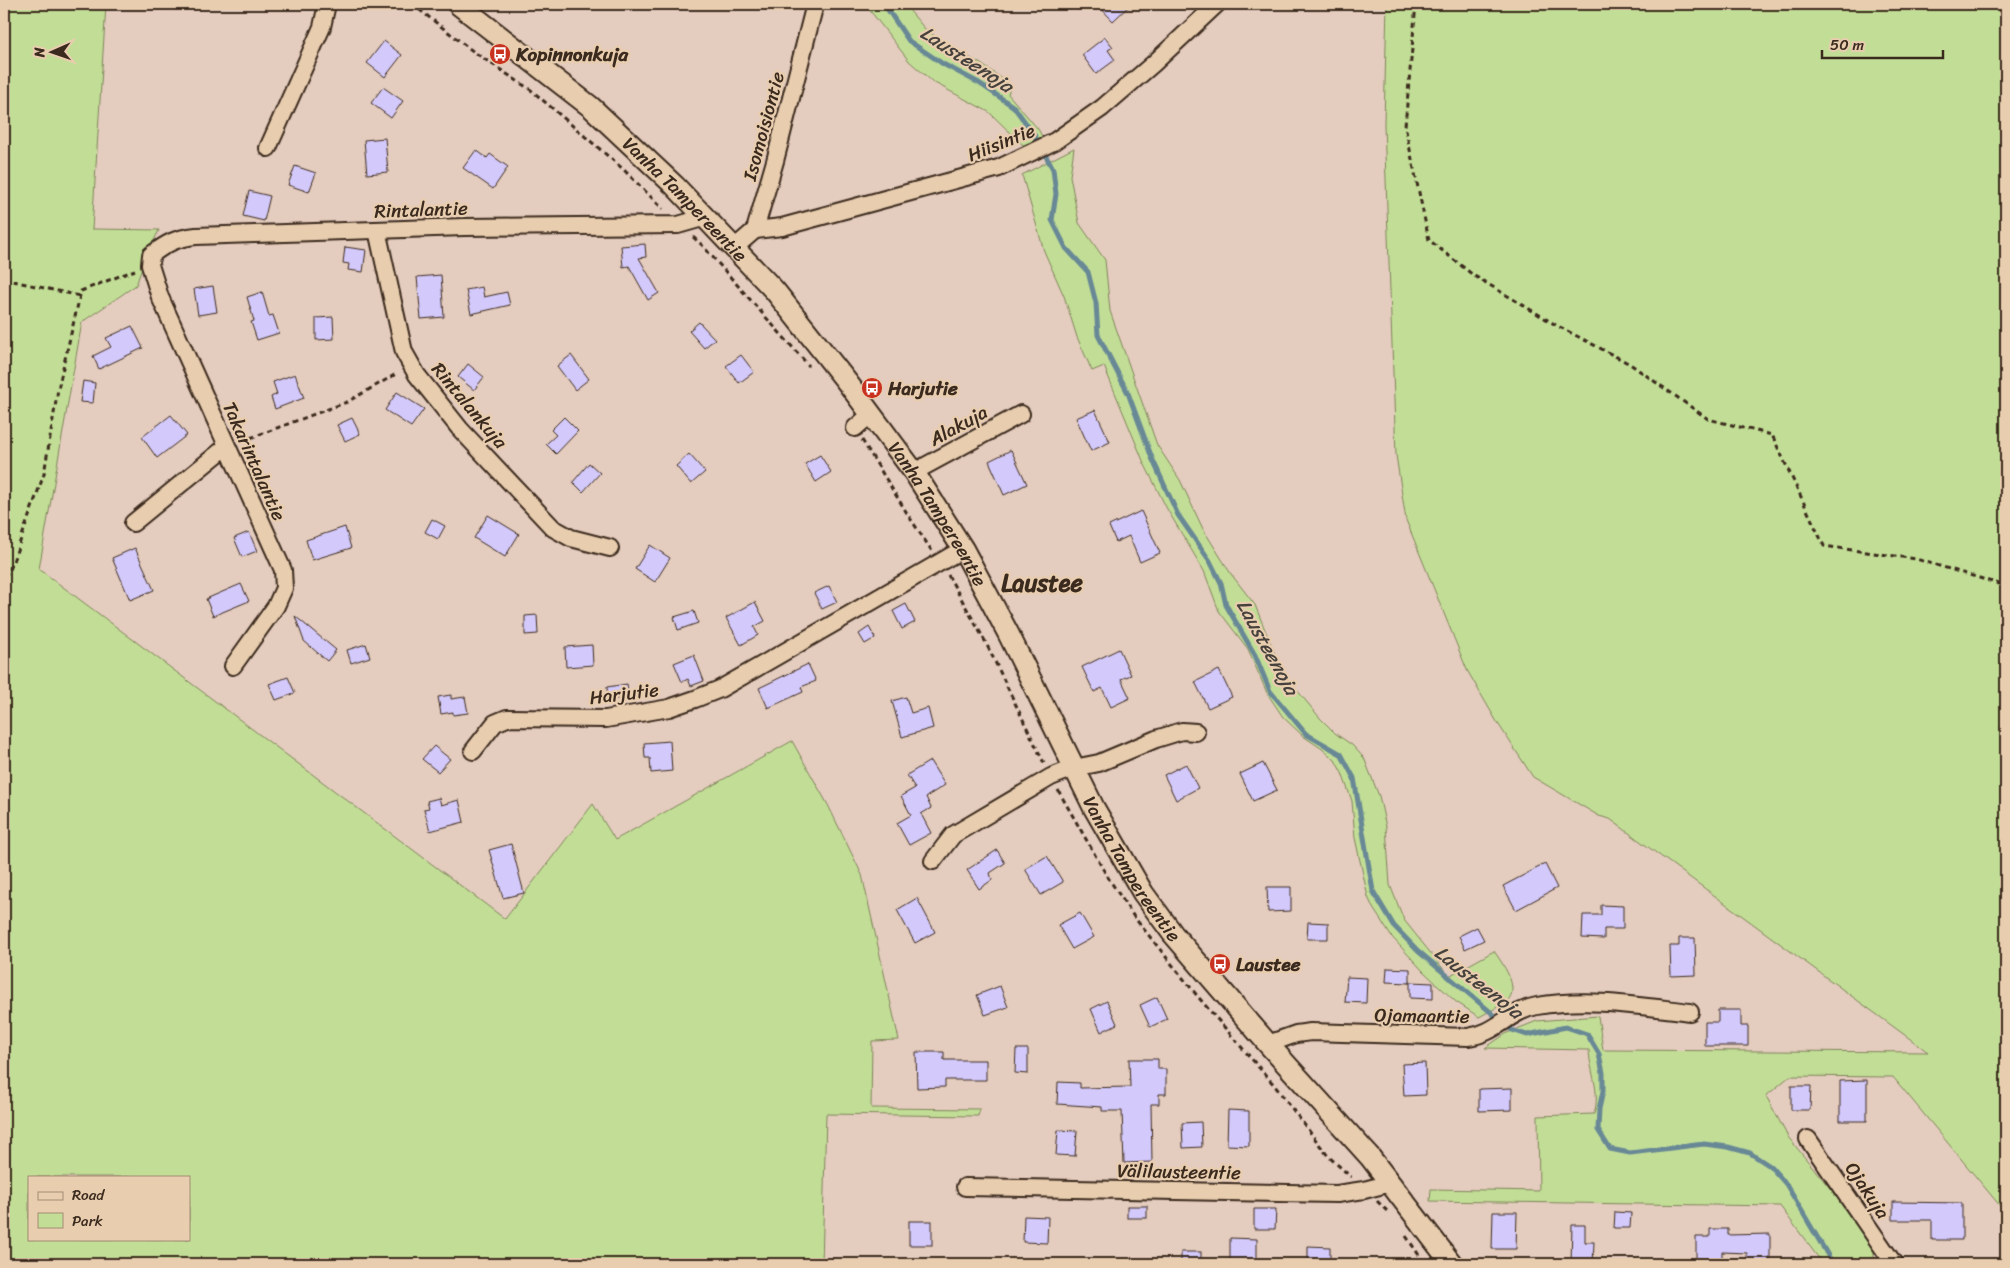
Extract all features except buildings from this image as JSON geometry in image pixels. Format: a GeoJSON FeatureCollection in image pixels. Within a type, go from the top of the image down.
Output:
{"type":"FeatureCollection","features":[{"type":"Feature","properties":{"kind":"main road","name":"Vanha Tampereentie"},"geometry":{"type":"LineString","coordinates":[[458,4],[591,107],[706,216],[733,249],[775,291],[914,472],[963,549],[1008,633],[1094,808],[1143,893],[1173,934],[1268,1044],[1370,1157],[1452,1264]]}},
{"type":"Feature","properties":{"kind":"street"},"geometry":{"type":"LineString","coordinates":[[268,148],[322,27],[327,4]]}},
{"type":"Feature","properties":{"kind":"street","name":"Isomoisiontie"},"geometry":{"type":"LineString","coordinates":[[755,230],[775,161],[815,4]]}},
{"type":"Feature","properties":{"kind":"street","name":"Hiisintie"},"geometry":{"type":"LineString","coordinates":[[755,230],[782,228],[999,168],[1050,144],[1102,108],[1218,4]]}},
{"type":"Feature","properties":{"kind":"street","name":"Rintalantie"},"geometry":{"type":"LineString","coordinates":[[150,265],[151,255],[164,245],[180,238],[377,230],[678,225],[706,216]]}},
{"type":"Feature","properties":{"kind":"street","name":"Rintalankuja"},"geometry":{"type":"LineString","coordinates":[[377,230],[404,352],[417,375],[460,429],[553,528],[571,538],[610,548]]}},
{"type":"Feature","properties":{"kind":"street"},"geometry":{"type":"LineString","coordinates":[[733,249],[755,230]]}},
{"type":"Feature","properties":{"kind":"street","name":"Takarintalantie"},"geometry":{"type":"LineString","coordinates":[[150,265],[160,298],[283,570],[284,588],[276,606],[233,666]]}},
{"type":"Feature","properties":{"kind":"street"},"geometry":{"type":"LineString","coordinates":[[855,428],[871,414]]}},
{"type":"Feature","properties":{"kind":"street","name":"Alakuja"},"geometry":{"type":"LineString","coordinates":[[914,472],[1021,414]]}},
{"type":"Feature","properties":{"kind":"street"},"geometry":{"type":"LineString","coordinates":[[133,523],[226,447]]}},
{"type":"Feature","properties":{"kind":"street","name":"Harjutie"},"geometry":{"type":"LineString","coordinates":[[473,750],[495,723],[507,718],[606,718],[637,715],[670,708],[720,690],[963,549]]}},
{"type":"Feature","properties":{"kind":"street"},"geometry":{"type":"LineString","coordinates":[[933,861],[953,835],[1051,777],[1074,768],[1099,763],[1156,739],[1182,731],[1196,732]]}},
{"type":"Feature","properties":{"kind":"street","name":"Ojamaantie"},"geometry":{"type":"LineString","coordinates":[[1268,1044],[1296,1034],[1311,1032],[1468,1037],[1481,1035],[1492,1030],[1512,1015],[1537,1006],[1604,1002],[1690,1012]]}},
{"type":"Feature","properties":{"kind":"street","name":"Ojakuja"},"geometry":{"type":"LineString","coordinates":[[1808,1139],[1894,1264]]}},
{"type":"Feature","properties":{"kind":"street","name":"Välilausteentie"},"geometry":{"type":"LineString","coordinates":[[965,1187],[1337,1194],[1391,1183]]}},
{"type":"Feature","properties":{"kind":"path"},"geometry":{"type":"LineString","coordinates":[[412,4],[474,52],[530,90],[623,169],[678,225],[702,245],[812,369]]}},
{"type":"Feature","properties":{"kind":"path"},"geometry":{"type":"LineString","coordinates":[[1416,4],[1405,126],[1429,240],[1473,275],[1556,325],[1630,364],[1708,418],[1772,435],[1824,546],[1916,558],[2006,586]]}},
{"type":"Feature","properties":{"kind":"path"},"geometry":{"type":"LineString","coordinates":[[4,576],[10,570],[44,474],[58,389],[81,291],[150,265]]}},
{"type":"Feature","properties":{"kind":"path"},"geometry":{"type":"LineString","coordinates":[[4,279],[80,296]]}},
{"type":"Feature","properties":{"kind":"path"},"geometry":{"type":"LineString","coordinates":[[226,447],[347,402],[411,365]]}},
{"type":"Feature","properties":{"kind":"path"},"geometry":{"type":"LineString","coordinates":[[855,428],[910,518],[941,563],[984,641],[1051,777],[1107,876],[1134,917],[1199,998],[1275,1086],[1328,1156],[1391,1215]]}},
{"type":"Feature","properties":{"kind":"path"},"geometry":{"type":"LineString","coordinates":[[1402,1231],[1425,1264]]}},
{"type":"Feature","properties":{"kind":"green space"},"geometry":{"type":"Polygon","coordinates":[[[4,4],[106,4],[92,229],[159,230],[146,257],[136,285],[82,322],[39,569],[505,919],[593,804],[615,840],[792,741],[828,805],[862,875],[899,1040],[872,1041],[871,1108],[980,1109],[978,1116],[826,1114],[822,1264],[4,1264],[4,4]]]}},
{"type":"Feature","properties":{"kind":"green space"},"geometry":{"type":"Polygon","coordinates":[[[865,4],[904,4],[925,29],[1011,85],[1008,94],[1038,129],[1043,138],[1023,145],[989,112],[933,82],[909,61],[865,4]]]}},
{"type":"Feature","properties":{"kind":"green space"},"geometry":{"type":"Polygon","coordinates":[[[1387,4],[2006,4],[2006,1213],[1893,1077],[1790,1076],[1766,1096],[1788,1137],[1864,1230],[1874,1247],[1874,1264],[1823,1264],[1780,1206],[1430,1201],[1431,1189],[1539,1191],[1538,1116],[1594,1114],[1596,1090],[1589,1050],[1485,1048],[1507,1033],[1537,1021],[1598,1016],[1603,1050],[1928,1052],[1610,819],[1599,816],[1533,777],[1497,722],[1467,670],[1406,520],[1396,455],[1384,124],[1387,4]]]}},
{"type":"Feature","properties":{"kind":"green space"},"geometry":{"type":"Polygon","coordinates":[[[1074,148],[1070,176],[1079,223],[1105,260],[1110,311],[1157,445],[1180,480],[1203,529],[1231,574],[1255,605],[1282,672],[1320,718],[1336,734],[1352,745],[1364,758],[1379,796],[1386,827],[1390,885],[1404,920],[1449,976],[1494,951],[1509,976],[1512,989],[1511,996],[1504,1003],[1479,1017],[1455,1001],[1423,971],[1391,936],[1373,908],[1368,897],[1355,838],[1352,801],[1342,773],[1335,760],[1303,736],[1283,717],[1267,693],[1248,649],[1219,611],[1204,571],[1167,509],[1144,463],[1104,366],[1092,371],[1077,337],[1064,296],[1044,251],[1022,175],[1074,148]]]}},
{"type":"Feature","properties":{"kind":"waterway","name":"Lausteenoja"},"geometry":{"type":"LineString","coordinates":[[884,4],[909,41],[943,64],[979,83],[1014,107],[1033,133],[1053,169],[1056,194],[1052,220],[1066,248],[1088,272],[1096,303],[1098,335],[1128,393],[1152,458],[1178,515],[1210,561],[1221,583],[1226,605],[1255,655],[1270,691],[1306,734],[1341,754],[1354,778],[1373,891],[1394,926],[1418,951],[1512,1030],[1527,1035],[1566,1027],[1587,1034],[1599,1054],[1603,1073],[1603,1091],[1599,1109],[1598,1130],[1610,1149],[1630,1153],[1704,1144],[1728,1147],[1750,1153],[1770,1166],[1786,1184],[1833,1264]]}},
{"type":"Feature","properties":{"kind":"place","name":"Kopinnonkuja"},"geometry":{"type":"Point","coordinates":[500,54]}},
{"type":"Feature","properties":{"kind":"place","name":"Harjutie"},"geometry":{"type":"Point","coordinates":[872,388]}},
{"type":"Feature","properties":{"kind":"place","name":"Laustee"},"geometry":{"type":"Point","coordinates":[1220,964]}},
{"type":"Feature","properties":{"kind":"district","name":"Laustee"},"geometry":{"type":"Point","coordinates":[1042,583]}}]}
